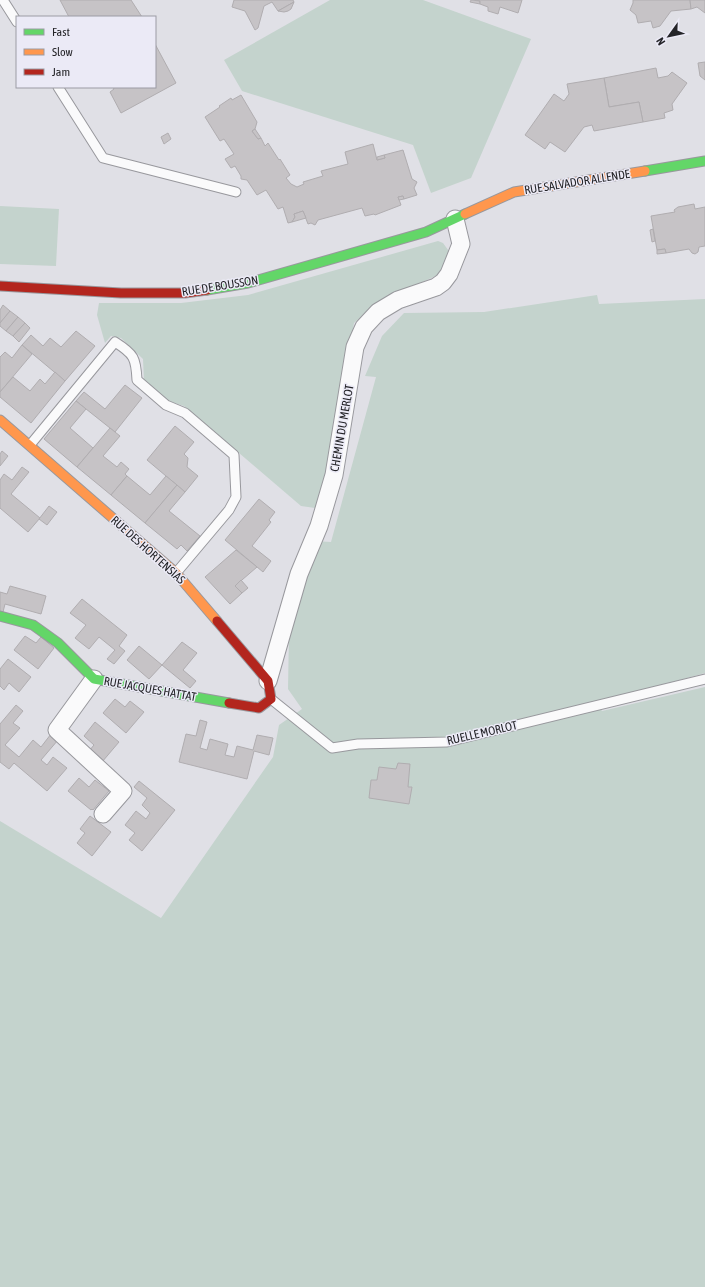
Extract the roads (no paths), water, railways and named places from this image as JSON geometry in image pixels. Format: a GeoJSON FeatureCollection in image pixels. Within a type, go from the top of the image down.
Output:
{"type":"FeatureCollection","features":[{"type":"Feature","properties":{"kind":"street","name":"RUE SALVADOR ALLENDE"},"geometry":{"type":"LineString","coordinates":[[455,219],[514,192],[705,161]]}},
{"type":"Feature","properties":{"kind":"street","name":"RUE DE BOUSSON"},"geometry":{"type":"LineString","coordinates":[[0,286],[121,294],[185,293],[248,284],[426,232],[455,219]]}},
{"type":"Feature","properties":{"kind":"street","name":"CHEMIN DU MERLOT"},"geometry":{"type":"LineString","coordinates":[[268,681],[299,574],[319,526],[334,475],[355,347],[364,327],[378,312],[398,300],[436,287],[443,282],[449,274],[461,244],[455,219]]}},
{"type":"Feature","properties":{"kind":"street","name":"RUE DES HORTENSIAS"},"geometry":{"type":"LineString","coordinates":[[0,420],[176,573],[268,681]]}},
{"type":"Feature","properties":{"kind":"street","name":"RUE JACQUES HATTAT"},"geometry":{"type":"LineString","coordinates":[[0,616],[33,625],[58,643],[94,679],[258,708],[271,699]]}},
{"type":"Feature","properties":{"kind":"street"},"geometry":{"type":"LineString","coordinates":[[94,679],[58,730],[124,790],[103,814]]}},
{"type":"Feature","properties":{"kind":"street"},"geometry":{"type":"LineString","coordinates":[[268,681],[271,699]]}},
{"type":"Feature","properties":{"kind":"lane"},"geometry":{"type":"LineString","coordinates":[[3,0],[16,20]]}},
{"type":"Feature","properties":{"kind":"lane"},"geometry":{"type":"LineString","coordinates":[[59,88],[103,158],[236,192]]}},
{"type":"Feature","properties":{"kind":"lane"},"geometry":{"type":"LineString","coordinates":[[30,445],[115,342],[126,349],[136,361],[137,380],[166,406],[185,413],[234,455],[236,497],[229,510],[176,573]]}},
{"type":"Feature","properties":{"kind":"lane","name":"RUELLE MORLOT"},"geometry":{"type":"LineString","coordinates":[[271,699],[332,748],[358,744],[446,742],[705,679]]}}]}
